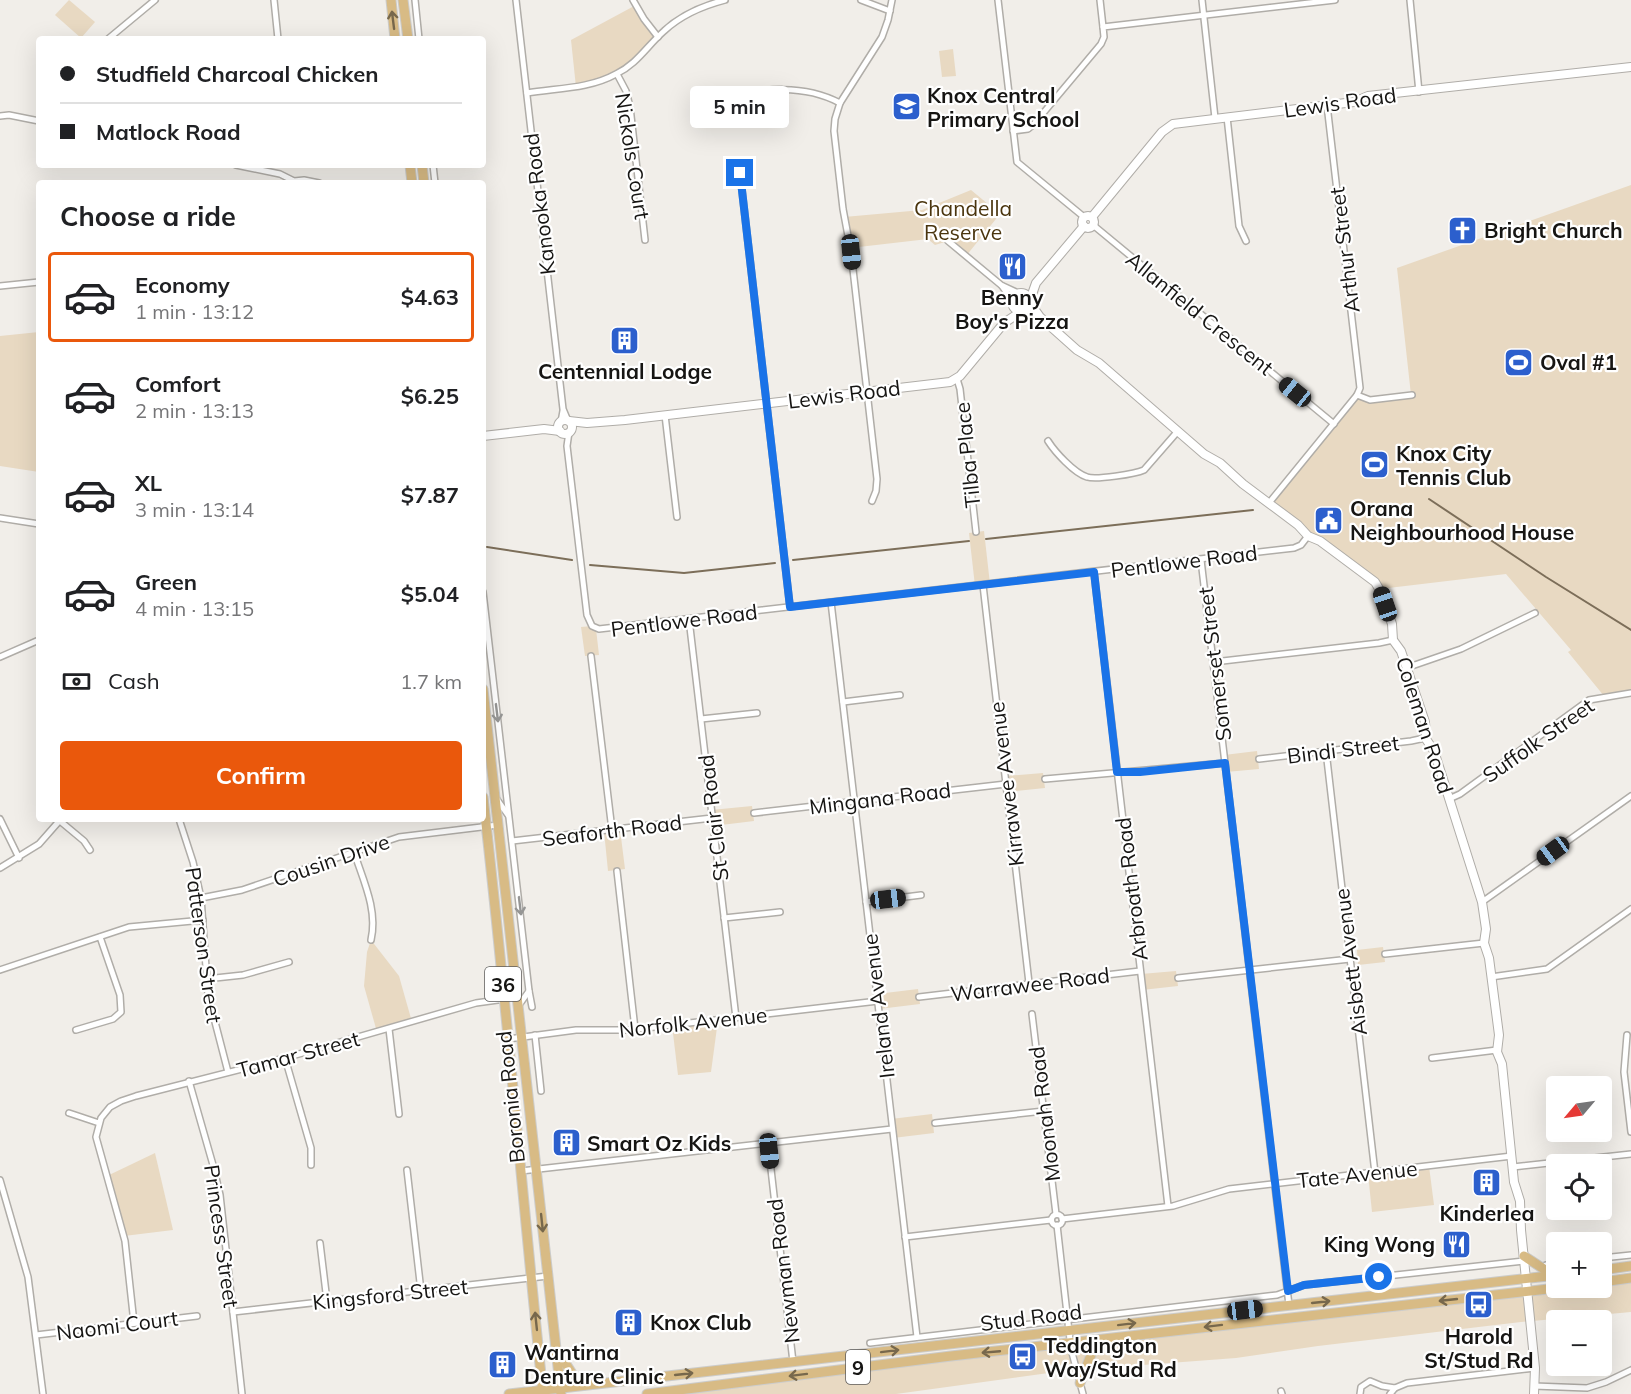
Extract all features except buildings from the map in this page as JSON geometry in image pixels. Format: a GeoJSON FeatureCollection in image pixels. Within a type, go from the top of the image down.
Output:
{"type":"FeatureCollection","features":[{"type":"Feature","properties":{"kind":"main road"},"geometry":{"type":"LineString","coordinates":[[391,0],[395,36]]}},
{"type":"Feature","properties":{"kind":"main road"},"geometry":{"type":"LineString","coordinates":[[403,0],[408,36]]}},
{"type":"Feature","properties":{"kind":"main road","name":"Boronia Road"},"geometry":{"type":"LineString","coordinates":[[486,713],[561,1391]]}},
{"type":"Feature","properties":{"kind":"main road","name":"Boronia Road"},"geometry":{"type":"LineString","coordinates":[[486,822],[543,1392]]}},
{"type":"Feature","properties":{"kind":"main road"},"geometry":{"type":"LineString","coordinates":[[1524,1259],[1546,1270]]}},
{"type":"Feature","properties":{"kind":"main road"},"geometry":{"type":"LineString","coordinates":[[1612,1269],[1631,1266]]}},
{"type":"Feature","properties":{"kind":"main road","name":"Stud Road"},"geometry":{"type":"LineString","coordinates":[[510,1394],[561,1391],[584,1385],[1546,1276]]}},
{"type":"Feature","properties":{"kind":"main road"},"geometry":{"type":"LineString","coordinates":[[1612,1281],[1631,1278]]}},
{"type":"Feature","properties":{"kind":"main road","name":"Stud Road"},"geometry":{"type":"LineString","coordinates":[[647,1394],[951,1356],[1546,1290]]}},
{"type":"Feature","properties":{"kind":"main road"},"geometry":{"type":"LineString","coordinates":[[1080,1383],[1093,1350],[1110,1338]]}},
{"type":"Feature","properties":{"kind":"main road"},"geometry":{"type":"LineString","coordinates":[[556,1347],[573,1375],[584,1385]]}},
{"type":"Feature","properties":{"kind":"street"},"geometry":{"type":"LineString","coordinates":[[112,36],[155,0]]}},
{"type":"Feature","properties":{"kind":"street"},"geometry":{"type":"LineString","coordinates":[[274,0],[279,36]]}},
{"type":"Feature","properties":{"kind":"street"},"geometry":{"type":"LineString","coordinates":[[414,0],[419,36]]}},
{"type":"Feature","properties":{"kind":"street","name":"Kanooka Road"},"geometry":{"type":"LineString","coordinates":[[516,0],[565,426]]}},
{"type":"Feature","properties":{"kind":"street"},"geometry":{"type":"LineString","coordinates":[[633,0],[658,37]]}},
{"type":"Feature","properties":{"kind":"street"},"geometry":{"type":"LineString","coordinates":[[527,93],[582,86],[617,74],[635,62],[671,25],[695,10],[725,0]]}},
{"type":"Feature","properties":{"kind":"street"},"geometry":{"type":"LineString","coordinates":[[861,0],[890,11]]}},
{"type":"Feature","properties":{"kind":"street"},"geometry":{"type":"LineString","coordinates":[[873,501],[877,479],[851,252],[843,216],[834,131],[840,103],[882,38],[892,0]]}},
{"type":"Feature","properties":{"kind":"street","name":"Allanfield Crescent"},"geometry":{"type":"LineString","coordinates":[[998,0],[1017,162],[1334,424]]}},
{"type":"Feature","properties":{"kind":"street"},"geometry":{"type":"LineString","coordinates":[[1013,131],[1028,129],[1035,124],[1102,42],[1100,0]]}},
{"type":"Feature","properties":{"kind":"street"},"geometry":{"type":"LineString","coordinates":[[1202,0],[1215,118]]}},
{"type":"Feature","properties":{"kind":"street"},"geometry":{"type":"LineString","coordinates":[[1103,27],[1335,0]]}},
{"type":"Feature","properties":{"kind":"street"},"geometry":{"type":"LineString","coordinates":[[1410,0],[1419,92]]}},
{"type":"Feature","properties":{"kind":"street","name":"Lewis Road"},"geometry":{"type":"LineString","coordinates":[[1016,297],[1036,283],[1164,129],[1177,123],[1357,101],[1368,96],[1631,67]]}},
{"type":"Feature","properties":{"kind":"street","name":"Nickols Court"},"geometry":{"type":"LineString","coordinates":[[617,74],[626,91],[630,107],[645,240]]}},
{"type":"Feature","properties":{"kind":"street"},"geometry":{"type":"LineString","coordinates":[[724,98],[753,91],[789,90],[826,96],[840,103]]}},
{"type":"Feature","properties":{"kind":"street","name":"Arthur Street"},"geometry":{"type":"LineString","coordinates":[[1327,105],[1360,388],[1358,395]]}},
{"type":"Feature","properties":{"kind":"street"},"geometry":{"type":"LineString","coordinates":[[0,115],[36,120]]}},
{"type":"Feature","properties":{"kind":"street"},"geometry":{"type":"LineString","coordinates":[[1227,117],[1239,226],[1246,241]]}},
{"type":"Feature","properties":{"kind":"street"},"geometry":{"type":"LineString","coordinates":[[249,168],[283,174],[290,180]]}},
{"type":"Feature","properties":{"kind":"street"},"geometry":{"type":"LineString","coordinates":[[271,173],[272,168]]}},
{"type":"Feature","properties":{"kind":"street"},"geometry":{"type":"LineString","coordinates":[[740,173],[790,607]]}},
{"type":"Feature","properties":{"kind":"street"},"geometry":{"type":"LineString","coordinates":[[948,241],[1016,297],[1027,295],[1027,306]]}},
{"type":"Feature","properties":{"kind":"street"},"geometry":{"type":"LineString","coordinates":[[0,286],[36,282]]}},
{"type":"Feature","properties":{"kind":"street","name":"Lewis Road"},"geometry":{"type":"LineString","coordinates":[[1027,306],[1036,283]]}},
{"type":"Feature","properties":{"kind":"street"},"geometry":{"type":"LineString","coordinates":[[1016,297],[1014,308],[1027,306]]}},
{"type":"Feature","properties":{"kind":"street"},"geometry":{"type":"LineString","coordinates":[[1004,323],[1016,297]]}},
{"type":"Feature","properties":{"kind":"street"},"geometry":{"type":"LineString","coordinates":[[957,379],[1004,323],[1027,306]]}},
{"type":"Feature","properties":{"kind":"street","name":"Coleman Road"},"geometry":{"type":"LineString","coordinates":[[1027,306],[1077,350],[1095,360],[1204,454],[1220,463],[1243,484],[1298,525],[1308,536],[1320,541],[1375,582],[1380,589],[1392,624],[1393,640],[1401,651],[1425,722],[1425,738],[1434,750],[1482,902],[1486,929],[1484,943],[1489,955],[1499,1035],[1497,1050],[1502,1065],[1514,1182],[1520,1201],[1535,1368],[1534,1390]]}},
{"type":"Feature","properties":{"kind":"street","name":"Lewis Road"},"geometry":{"type":"LineString","coordinates":[[486,436],[957,379]]}},
{"type":"Feature","properties":{"kind":"street","name":"Tilba Place"},"geometry":{"type":"LineString","coordinates":[[957,379],[976,532]]}},
{"type":"Feature","properties":{"kind":"street"},"geometry":{"type":"LineString","coordinates":[[1269,503],[1358,395],[1370,400],[1412,396]]}},
{"type":"Feature","properties":{"kind":"street"},"geometry":{"type":"LineString","coordinates":[[665,415],[677,517]]}},
{"type":"Feature","properties":{"kind":"street","name":"Pentlowe Road"},"geometry":{"type":"LineString","coordinates":[[565,426],[587,615],[592,626],[602,629],[1296,548],[1308,536]]}},
{"type":"Feature","properties":{"kind":"street"},"geometry":{"type":"LineString","coordinates":[[1048,441],[1057,453],[1081,474],[1091,478],[1144,470],[1178,431]]}},
{"type":"Feature","properties":{"kind":"street"},"geometry":{"type":"LineString","coordinates":[[0,518],[36,524]]}},
{"type":"Feature","properties":{"kind":"street","name":"Somerset Street"},"geometry":{"type":"LineString","coordinates":[[1202,560],[1289,1305]]}},
{"type":"Feature","properties":{"kind":"street","name":"Arbroath Road"},"geometry":{"type":"LineString","coordinates":[[1094,572],[1168,1206]]}},
{"type":"Feature","properties":{"kind":"street","name":"Kirrawee Avenue"},"geometry":{"type":"LineString","coordinates":[[982,585],[1029,983]]}},
{"type":"Feature","properties":{"kind":"street","name":"Ireland Avenue"},"geometry":{"type":"LineString","coordinates":[[831,602],[917,1337]]}},
{"type":"Feature","properties":{"kind":"street"},"geometry":{"type":"LineString","coordinates":[[1406,668],[1461,649],[1535,613]]}},
{"type":"Feature","properties":{"kind":"street","name":"St Clair Road"},"geometry":{"type":"LineString","coordinates":[[689,619],[736,1018]]}},
{"type":"Feature","properties":{"kind":"street"},"geometry":{"type":"LineString","coordinates":[[486,624],[532,1007]]}},
{"type":"Feature","properties":{"kind":"street"},"geometry":{"type":"LineString","coordinates":[[1214,662],[1393,640]]}},
{"type":"Feature","properties":{"kind":"street"},"geometry":{"type":"LineString","coordinates":[[0,657],[36,641]]}},
{"type":"Feature","properties":{"kind":"street"},"geometry":{"type":"LineString","coordinates":[[591,656],[612,830]]}},
{"type":"Feature","properties":{"kind":"street","name":"Suffolk Street"},"geometry":{"type":"LineString","coordinates":[[1449,799],[1460,794],[1589,700],[1631,693]]}},
{"type":"Feature","properties":{"kind":"street"},"geometry":{"type":"LineString","coordinates":[[843,702],[900,695]]}},
{"type":"Feature","properties":{"kind":"street"},"geometry":{"type":"LineString","coordinates":[[701,719],[757,713]]}},
{"type":"Feature","properties":{"kind":"street","name":"Bindi Street"},"geometry":{"type":"LineString","coordinates":[[1259,759],[1425,738]]}},
{"type":"Feature","properties":{"kind":"street"},"geometry":{"type":"LineString","coordinates":[[492,760],[501,746]]}},
{"type":"Feature","properties":{"kind":"street","name":"Aisbett Avenue"},"geometry":{"type":"LineString","coordinates":[[1326,751],[1375,1173]]}},
{"type":"Feature","properties":{"kind":"street"},"geometry":{"type":"LineString","coordinates":[[1045,779],[1225,763]]}},
{"type":"Feature","properties":{"kind":"street","name":"Mingana Road"},"geometry":{"type":"LineString","coordinates":[[754,813],[1005,784]]}},
{"type":"Feature","properties":{"kind":"street"},"geometry":{"type":"LineString","coordinates":[[1482,902],[1631,796]]}},
{"type":"Feature","properties":{"kind":"street"},"geometry":{"type":"LineString","coordinates":[[495,797],[509,816]]}},
{"type":"Feature","properties":{"kind":"street","name":"Seaforth Road"},"geometry":{"type":"LineString","coordinates":[[512,842],[712,818]]}},
{"type":"Feature","properties":{"kind":"street"},"geometry":{"type":"LineString","coordinates":[[0,819],[19,858]]}},
{"type":"Feature","properties":{"kind":"street"},"geometry":{"type":"LineString","coordinates":[[0,868],[19,858],[45,839],[58,822]]}},
{"type":"Feature","properties":{"kind":"street"},"geometry":{"type":"LineString","coordinates":[[62,822],[90,850]]}},
{"type":"Feature","properties":{"kind":"street","name":"Patterson Street"},"geometry":{"type":"LineString","coordinates":[[179,822],[193,862],[201,898],[206,979],[212,1018],[228,1072]]}},
{"type":"Feature","properties":{"kind":"street","name":"Cousin Drive"},"geometry":{"type":"LineString","coordinates":[[201,898],[242,890],[399,837],[498,825]]}},
{"type":"Feature","properties":{"kind":"street"},"geometry":{"type":"LineString","coordinates":[[354,852],[372,908],[374,927],[371,939]]}},
{"type":"Feature","properties":{"kind":"street"},"geometry":{"type":"LineString","coordinates":[[617,871],[635,1029]]}},
{"type":"Feature","properties":{"kind":"street"},"geometry":{"type":"LineString","coordinates":[[866,902],[921,895]]}},
{"type":"Feature","properties":{"kind":"street"},"geometry":{"type":"LineString","coordinates":[[1491,977],[1547,969],[1631,909]]}},
{"type":"Feature","properties":{"kind":"street"},"geometry":{"type":"LineString","coordinates":[[724,918],[780,912]]}},
{"type":"Feature","properties":{"kind":"street"},"geometry":{"type":"LineString","coordinates":[[0,970],[136,926],[203,920]]}},
{"type":"Feature","properties":{"kind":"street"},"geometry":{"type":"LineString","coordinates":[[76,1030],[116,1018],[121,1012],[120,995],[100,937]]}},
{"type":"Feature","properties":{"kind":"street"},"geometry":{"type":"LineString","coordinates":[[1385,954],[1484,943]]}},
{"type":"Feature","properties":{"kind":"street"},"geometry":{"type":"LineString","coordinates":[[1178,978],[1350,959]]}},
{"type":"Feature","properties":{"kind":"street"},"geometry":{"type":"LineString","coordinates":[[206,979],[243,975],[289,962]]}},
{"type":"Feature","properties":{"kind":"street","name":"Warrawee Road"},"geometry":{"type":"LineString","coordinates":[[919,997],[1140,970]]}},
{"type":"Feature","properties":{"kind":"street"},"geometry":{"type":"LineString","coordinates":[[519,1005],[530,991]]}},
{"type":"Feature","properties":{"kind":"street","name":"Tamar Street"},"geometry":{"type":"LineString","coordinates":[[99,1123],[106,1111],[117,1102],[189,1081],[285,1058],[476,1003],[505,999]]}},
{"type":"Feature","properties":{"kind":"street","name":"Norfolk Avenue"},"geometry":{"type":"LineString","coordinates":[[508,1039],[576,1030],[635,1029],[878,1001]]}},
{"type":"Feature","properties":{"kind":"street","name":"Moonah Road"},"geometry":{"type":"LineString","coordinates":[[1032,1014],[1056,1214]]}},
{"type":"Feature","properties":{"kind":"street"},"geometry":{"type":"LineString","coordinates":[[389,1029],[399,1114]]}},
{"type":"Feature","properties":{"kind":"street"},"geometry":{"type":"LineString","coordinates":[[534,1035],[541,1091]]}},
{"type":"Feature","properties":{"kind":"street"},"geometry":{"type":"LineString","coordinates":[[1627,1035],[1624,1072],[1631,1132]]}},
{"type":"Feature","properties":{"kind":"street"},"geometry":{"type":"LineString","coordinates":[[1432,1058],[1497,1050]]}},
{"type":"Feature","properties":{"kind":"street"},"geometry":{"type":"LineString","coordinates":[[285,1058],[311,1148],[310,1165]]}},
{"type":"Feature","properties":{"kind":"street","name":"Princess Street"},"geometry":{"type":"LineString","coordinates":[[189,1081],[218,1186],[242,1394]]}},
{"type":"Feature","properties":{"kind":"street"},"geometry":{"type":"LineString","coordinates":[[935,1123],[1044,1111]]}},
{"type":"Feature","properties":{"kind":"street"},"geometry":{"type":"LineString","coordinates":[[69,1113],[99,1123],[96,1137],[125,1241],[134,1323]]}},
{"type":"Feature","properties":{"kind":"street"},"geometry":{"type":"LineString","coordinates":[[521,1171],[892,1129]]}},
{"type":"Feature","properties":{"kind":"street","name":"Newman Road"},"geometry":{"type":"LineString","coordinates":[[768,1143],[794,1362]]}},
{"type":"Feature","properties":{"kind":"street"},"geometry":{"type":"LineString","coordinates":[[1513,1167],[1631,1154]]}},
{"type":"Feature","properties":{"kind":"street","name":"Tate Avenue"},"geometry":{"type":"LineString","coordinates":[[1062,1219],[1168,1206],[1229,1189],[1512,1156]]}},
{"type":"Feature","properties":{"kind":"street"},"geometry":{"type":"LineString","coordinates":[[407,1170],[421,1290]]}},
{"type":"Feature","properties":{"kind":"street"},"geometry":{"type":"LineString","coordinates":[[0,1180],[28,1276],[43,1394]]}},
{"type":"Feature","properties":{"kind":"street"},"geometry":{"type":"LineString","coordinates":[[1051,1220],[1056,1214],[1061,1216],[1061,1223],[1057,1225]]}},
{"type":"Feature","properties":{"kind":"street"},"geometry":{"type":"LineString","coordinates":[[905,1237],[1051,1220]]}},
{"type":"Feature","properties":{"kind":"street"},"geometry":{"type":"LineString","coordinates":[[1051,1220],[1057,1225]]}},
{"type":"Feature","properties":{"kind":"street"},"geometry":{"type":"LineString","coordinates":[[1057,1225],[1070,1343],[1083,1394]]}},
{"type":"Feature","properties":{"kind":"street"},"geometry":{"type":"LineString","coordinates":[[320,1243],[327,1301]]}},
{"type":"Feature","properties":{"kind":"street"},"geometry":{"type":"LineString","coordinates":[[1612,1257],[1631,1255]]}},
{"type":"Feature","properties":{"kind":"street","name":"Stud Road"},"geometry":{"type":"LineString","coordinates":[[870,1343],[1267,1296],[1304,1285],[1524,1259]]}},
{"type":"Feature","properties":{"kind":"street","name":"Kingsford Street"},"geometry":{"type":"LineString","coordinates":[[233,1312],[548,1276]]}},
{"type":"Feature","properties":{"kind":"street","name":"Naomi Court"},"geometry":{"type":"LineString","coordinates":[[36,1335],[197,1316]]}},
{"type":"Feature","properties":{"kind":"street"},"geometry":{"type":"LineString","coordinates":[[1390,1394],[1395,1388],[1407,1383],[1535,1368]]}},
{"type":"Feature","properties":{"kind":"street"},"geometry":{"type":"LineString","coordinates":[[1534,1390],[1587,1388],[1631,1370]]}},
{"type":"Feature","properties":{"kind":"street"},"geometry":{"type":"LineString","coordinates":[[1360,1394],[1361,1387],[1370,1381],[1395,1388]]}},
{"type":"Feature","properties":{"kind":"green space"},"geometry":{"type":"Polygon","coordinates":[[[69,0],[95,22],[83,36],[79,36],[55,15],[69,0]]]}},
{"type":"Feature","properties":{"kind":"green space"},"geometry":{"type":"Polygon","coordinates":[[[636,5],[658,37],[623,70],[576,87],[571,40],[636,5]]]}},
{"type":"Feature","properties":{"kind":"green space"},"geometry":{"type":"Polygon","coordinates":[[[953,49],[956,76],[942,77],[939,51],[953,49]]]}},
{"type":"Feature","properties":{"kind":"green space"},"geometry":{"type":"Polygon","coordinates":[[[1631,185],[1631,693],[1604,696],[1568,652],[1571,650],[1506,574],[1380,589],[1269,503],[1357,395],[1367,400],[1411,395],[1397,268],[1631,185]]]}},
{"type":"Feature","properties":{"kind":"green space","name":"Chandella Reserve"},"geometry":{"type":"Polygon","coordinates":[[[971,190],[1000,214],[966,256],[948,241],[935,245],[928,239],[850,248],[844,217],[922,210],[971,190]]]}},
{"type":"Feature","properties":{"kind":"green space"},"geometry":{"type":"Polygon","coordinates":[[[36,332],[36,472],[0,466],[0,336],[36,332]]]}},
{"type":"Feature","properties":{"kind":"green space"},"geometry":{"type":"Polygon","coordinates":[[[984,531],[990,584],[975,586],[969,533],[984,531]]]}},
{"type":"Feature","properties":{"kind":"green space"},"geometry":{"type":"Polygon","coordinates":[[[592,626],[596,629],[599,655],[585,656],[581,627],[592,626]]]}},
{"type":"Feature","properties":{"kind":"green space"},"geometry":{"type":"Polygon","coordinates":[[[1257,751],[1259,769],[1226,772],[1224,755],[1257,751]]]}},
{"type":"Feature","properties":{"kind":"green space"},"geometry":{"type":"Polygon","coordinates":[[[1043,773],[1045,788],[1006,792],[1005,776],[1043,773]]]}},
{"type":"Feature","properties":{"kind":"green space"},"geometry":{"type":"Polygon","coordinates":[[[752,806],[754,821],[713,826],[711,810],[752,806]]]}},
{"type":"Feature","properties":{"kind":"green space"},"geometry":{"type":"Polygon","coordinates":[[[620,829],[625,869],[608,871],[604,831],[620,829]]]}},
{"type":"Feature","properties":{"kind":"green space"},"geometry":{"type":"Polygon","coordinates":[[[371,940],[399,976],[412,1022],[377,1032],[364,986],[367,952],[371,940]]]}},
{"type":"Feature","properties":{"kind":"green space"},"geometry":{"type":"Polygon","coordinates":[[[1383,947],[1385,962],[1358,965],[1357,950],[1383,947]]]}},
{"type":"Feature","properties":{"kind":"green space"},"geometry":{"type":"Polygon","coordinates":[[[1176,971],[1178,986],[1142,990],[1141,974],[1176,971]]]}},
{"type":"Feature","properties":{"kind":"green space"},"geometry":{"type":"Polygon","coordinates":[[[918,989],[920,1004],[879,1009],[877,994],[918,989]]]}},
{"type":"Feature","properties":{"kind":"green space"},"geometry":{"type":"Polygon","coordinates":[[[718,1020],[711,1072],[678,1075],[672,1025],[718,1020]]]}},
{"type":"Feature","properties":{"kind":"green space"},"geometry":{"type":"Polygon","coordinates":[[[932,1114],[934,1133],[893,1138],[891,1119],[932,1114]]]}},
{"type":"Feature","properties":{"kind":"green space"},"geometry":{"type":"Polygon","coordinates":[[[155,1153],[173,1230],[124,1236],[107,1176],[155,1153]]]}},
{"type":"Feature","properties":{"kind":"green space"},"geometry":{"type":"Polygon","coordinates":[[[1429,1166],[1434,1205],[1372,1212],[1368,1174],[1429,1166]]]}},
{"type":"Feature","properties":{"kind":"green space"},"geometry":{"type":"Polygon","coordinates":[[[1631,1279],[1631,1312],[1612,1314],[1612,1310],[1546,1310],[1546,1320],[1318,1346],[1236,1358],[1063,1371],[896,1394],[646,1394],[1546,1290],[1546,1298],[1612,1298],[1612,1282],[1631,1279]]]}},
{"type":"Feature","properties":{"kind":"waterway"},"geometry":{"type":"LineString","coordinates":[[1429,499],[1631,630]]}},
{"type":"Feature","properties":{"kind":"waterway"},"geometry":{"type":"LineString","coordinates":[[986,539],[1253,510]]}},
{"type":"Feature","properties":{"kind":"waterway"},"geometry":{"type":"LineString","coordinates":[[793,560],[969,541]]}},
{"type":"Feature","properties":{"kind":"waterway"},"geometry":{"type":"LineString","coordinates":[[487,547],[572,560]]}},
{"type":"Feature","properties":{"kind":"waterway"},"geometry":{"type":"LineString","coordinates":[[590,565],[684,573],[775,563]]}},
{"type":"Feature","properties":{"kind":"place","name":"Knox Central Primary School"},"geometry":{"type":"Point","coordinates":[906,107]}},
{"type":"Feature","properties":{"kind":"place","name":"Bright Church"},"geometry":{"type":"Point","coordinates":[1463,230]}},
{"type":"Feature","properties":{"kind":"place","name":"Benny Boy's Pizza"},"geometry":{"type":"Point","coordinates":[1012,266]}},
{"type":"Feature","properties":{"kind":"place","name":"Centennial Lodge"},"geometry":{"type":"Point","coordinates":[625,340]}},
{"type":"Feature","properties":{"kind":"place","name":"Oval #1"},"geometry":{"type":"Point","coordinates":[1519,362]}},
{"type":"Feature","properties":{"kind":"place","name":"Knox City Tennis Club"},"geometry":{"type":"Point","coordinates":[1375,465]}},
{"type":"Feature","properties":{"kind":"place","name":"Orana Neighbourhood House"},"geometry":{"type":"Point","coordinates":[1329,520]}},
{"type":"Feature","properties":{"kind":"place","name":"Smart Oz Kids"},"geometry":{"type":"Point","coordinates":[566,1143]}},
{"type":"Feature","properties":{"kind":"place","name":"Kinderlea"},"geometry":{"type":"Point","coordinates":[1487,1182]}},
{"type":"Feature","properties":{"kind":"place","name":"King Wong"},"geometry":{"type":"Point","coordinates":[1456,1244]}},
{"type":"Feature","properties":{"kind":"place","name":"Harold St/Stud Rd"},"geometry":{"type":"Point","coordinates":[1479,1305]}},
{"type":"Feature","properties":{"kind":"place","name":"Knox Club"},"geometry":{"type":"Point","coordinates":[629,1322]}},
{"type":"Feature","properties":{"kind":"place","name":"Teddington Way/Stud Rd"},"geometry":{"type":"Point","coordinates":[1023,1357]}},
{"type":"Feature","properties":{"kind":"place","name":"Wantirna Denture Clinic"},"geometry":{"type":"Point","coordinates":[503,1364]}},
{"type":"Feature","properties":{"kind":"route"},"geometry":{"type":"LineString","coordinates":[[740,173],[790,607],[1094,572],[1117,772],[1140,772],[1225,763],[1288,1291],[1304,1285],[1379,1277]]}}]}
